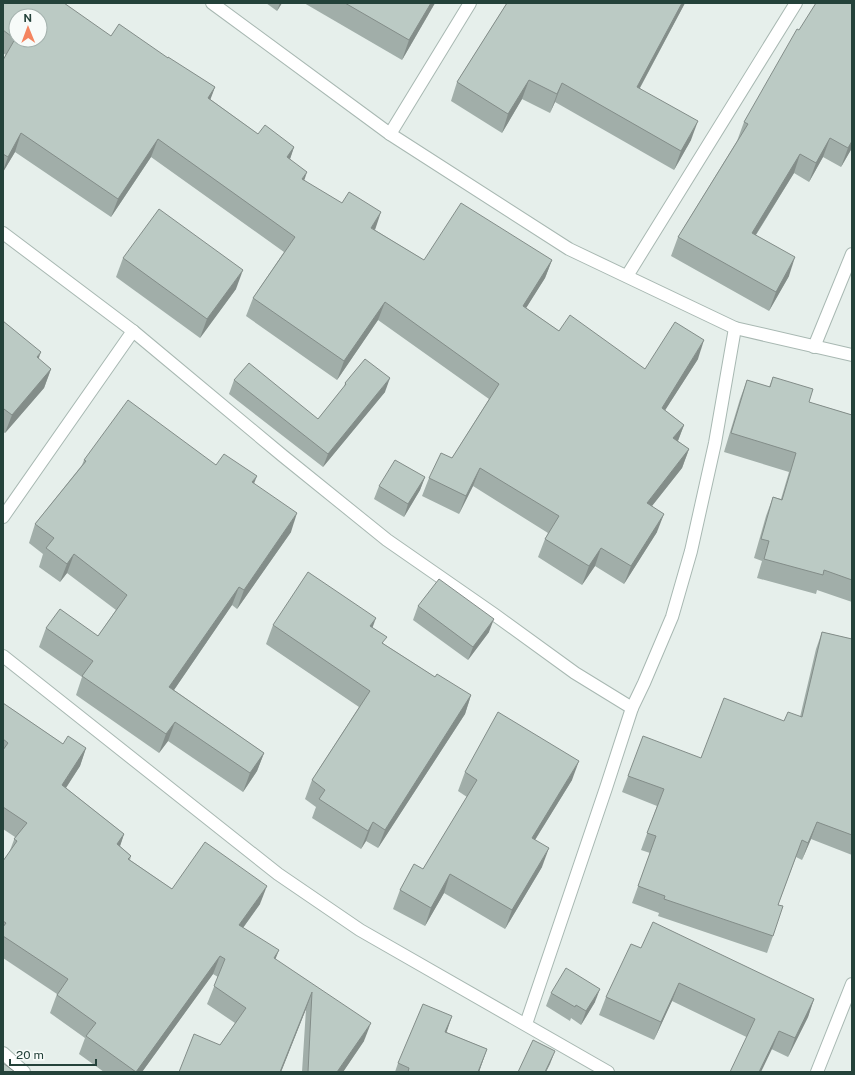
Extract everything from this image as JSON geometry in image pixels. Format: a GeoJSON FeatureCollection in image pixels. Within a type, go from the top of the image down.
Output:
{"type":"FeatureCollection","features":[{"type":"Feature","properties":{"kind":"street"},"geometry":{"type":"LineString","coordinates":[[212,3],[390,134],[569,249],[735,328],[852,355]]}},
{"type":"Feature","properties":{"kind":"street"},"geometry":{"type":"LineString","coordinates":[[390,134],[470,3]]}},
{"type":"Feature","properties":{"kind":"street"},"geometry":{"type":"LineString","coordinates":[[627,276],[796,3]]}},
{"type":"Feature","properties":{"kind":"street"},"geometry":{"type":"LineString","coordinates":[[3,233],[133,331],[283,456],[387,540],[575,673],[632,708]]}},
{"type":"Feature","properties":{"kind":"street"},"geometry":{"type":"LineString","coordinates":[[814,347],[852,254]]}},
{"type":"Feature","properties":{"kind":"street"},"geometry":{"type":"LineString","coordinates":[[526,1024],[632,708],[672,617],[691,551],[715,443],[735,328]]}},
{"type":"Feature","properties":{"kind":"street"},"geometry":{"type":"LineString","coordinates":[[3,517],[133,331]]}},
{"type":"Feature","properties":{"kind":"street"},"geometry":{"type":"LineString","coordinates":[[3,656],[278,874],[360,930],[608,1072]]}},
{"type":"Feature","properties":{"kind":"street"},"geometry":{"type":"LineString","coordinates":[[816,1072],[852,984]]}},
{"type":"Feature","properties":{"kind":"street"},"geometry":{"type":"LineString","coordinates":[[3,1053],[24,1072]]}},
{"type":"Feature","properties":{"kind":"building"},"geometry":{"type":"Polygon","coordinates":[[[3,3],[64,3],[111,36],[119,24],[168,58],[215,87],[208,98],[258,134],[265,125],[294,147],[287,157],[307,172],[302,179],[342,203],[349,192],[381,212],[371,228],[424,260],[461,203],[552,260],[523,306],[559,331],[570,315],[645,369],[675,322],[704,340],[662,408],[684,425],[673,438],[689,449],[647,503],[664,514],[631,566],[601,548],[589,566],[545,539],[559,516],[480,468],[466,496],[429,478],[441,453],[452,458],[499,384],[385,302],[344,361],[253,298],[295,237],[158,139],[118,199],[21,133],[8,157],[3,154],[3,60],[10,48],[48,48],[48,8],[8,8],[8,34],[3,30],[3,3]]]}},
{"type":"Feature","properties":{"kind":"building"},"geometry":{"type":"Polygon","coordinates":[[[345,3],[431,3],[409,40],[345,3]]]}},
{"type":"Feature","properties":{"kind":"building"},"geometry":{"type":"Polygon","coordinates":[[[507,3],[682,3],[637,87],[698,121],[681,151],[562,83],[557,94],[529,80],[508,114],[457,82],[507,3]]]}},
{"type":"Feature","properties":{"kind":"building"},"geometry":{"type":"Polygon","coordinates":[[[816,3],[852,3],[852,141],[848,148],[830,138],[816,163],[800,154],[752,233],[795,257],[776,292],[678,237],[748,124],[744,122],[797,29],[799,30],[816,3]]]}},
{"type":"Feature","properties":{"kind":"building"},"geometry":{"type":"Polygon","coordinates":[[[159,209],[243,270],[207,319],[123,258],[159,209]]]}},
{"type":"Feature","properties":{"kind":"building"},"geometry":{"type":"Polygon","coordinates":[[[3,321],[41,352],[37,357],[51,369],[12,415],[4,409],[3,411],[3,321]]]}},
{"type":"Feature","properties":{"kind":"building"},"geometry":{"type":"Polygon","coordinates":[[[365,359],[390,378],[328,454],[234,380],[249,363],[318,419],[365,359]]]}},
{"type":"Feature","properties":{"kind":"building"},"geometry":{"type":"Polygon","coordinates":[[[773,377],[813,389],[809,402],[852,415],[852,580],[824,570],[823,575],[764,559],[769,541],[761,539],[773,497],[782,500],[796,453],[731,433],[747,380],[770,387],[773,377]]]}},
{"type":"Feature","properties":{"kind":"building"},"geometry":{"type":"Polygon","coordinates":[[[128,400],[216,465],[224,454],[257,476],[252,482],[297,513],[244,590],[239,587],[169,687],[264,753],[250,773],[175,722],[166,734],[82,676],[93,661],[46,628],[60,609],[98,636],[127,595],[74,554],[67,564],[46,548],[54,538],[35,524],[86,461],[84,460],[128,400]]]}},
{"type":"Feature","properties":{"kind":"building"},"geometry":{"type":"Polygon","coordinates":[[[395,460],[425,477],[408,504],[379,486],[395,460]]]}},
{"type":"Feature","properties":{"kind":"building"},"geometry":{"type":"Polygon","coordinates":[[[308,572],[376,618],[370,626],[387,637],[382,643],[435,677],[437,674],[471,695],[385,830],[373,822],[368,831],[319,799],[325,790],[312,780],[370,691],[273,625],[308,572]]]}},
{"type":"Feature","properties":{"kind":"building"},"geometry":{"type":"Polygon","coordinates":[[[439,579],[494,619],[473,647],[418,606],[439,579]]]}},
{"type":"Feature","properties":{"kind":"building"},"geometry":{"type":"Polygon","coordinates":[[[822,632],[852,639],[852,835],[817,822],[808,843],[802,840],[778,905],[783,906],[773,936],[664,899],[665,896],[638,886],[656,836],[647,833],[664,789],[628,776],[643,736],[701,758],[724,698],[784,721],[788,712],[802,717],[822,632]]]}},
{"type":"Feature","properties":{"kind":"building"},"geometry":{"type":"Polygon","coordinates":[[[3,703],[63,744],[68,736],[86,748],[62,785],[124,834],[117,844],[131,856],[128,859],[172,889],[205,842],[267,886],[239,925],[279,950],[274,958],[371,1023],[337,1072],[308,1072],[312,992],[280,1072],[179,1072],[194,1034],[220,1045],[246,1008],[214,986],[225,959],[220,956],[136,1072],[86,1036],[96,1023],[57,995],[68,979],[3,936],[3,927],[6,923],[3,921],[3,861],[17,841],[14,839],[27,823],[3,807],[3,750],[8,743],[3,739],[3,703]]]}},
{"type":"Feature","properties":{"kind":"building"},"geometry":{"type":"Polygon","coordinates":[[[498,712],[579,761],[532,838],[549,848],[512,910],[450,874],[431,908],[400,890],[414,864],[423,869],[477,780],[465,772],[498,712]]]}},
{"type":"Feature","properties":{"kind":"building"},"geometry":{"type":"Polygon","coordinates":[[[653,922],[814,999],[795,1038],[779,1031],[759,1072],[730,1072],[755,1019],[679,983],[661,1022],[606,997],[631,944],[641,948],[653,922]]]}},
{"type":"Feature","properties":{"kind":"building"},"geometry":{"type":"Polygon","coordinates":[[[566,968],[600,989],[586,1011],[576,1005],[575,1007],[551,993],[566,968]]]}},
{"type":"Feature","properties":{"kind":"building"},"geometry":{"type":"Polygon","coordinates":[[[423,1004],[452,1016],[445,1032],[487,1049],[478,1072],[408,1072],[409,1068],[398,1063],[423,1004]]]}},
{"type":"Feature","properties":{"kind":"building"},"geometry":{"type":"Polygon","coordinates":[[[533,1040],[555,1051],[545,1072],[518,1072],[533,1040]]]}},
{"type":"Feature","properties":{"kind":"building"},"geometry":{"type":"Polygon","coordinates":[[[3,1063],[15,1072],[3,1072],[3,1063]]]}}]}
